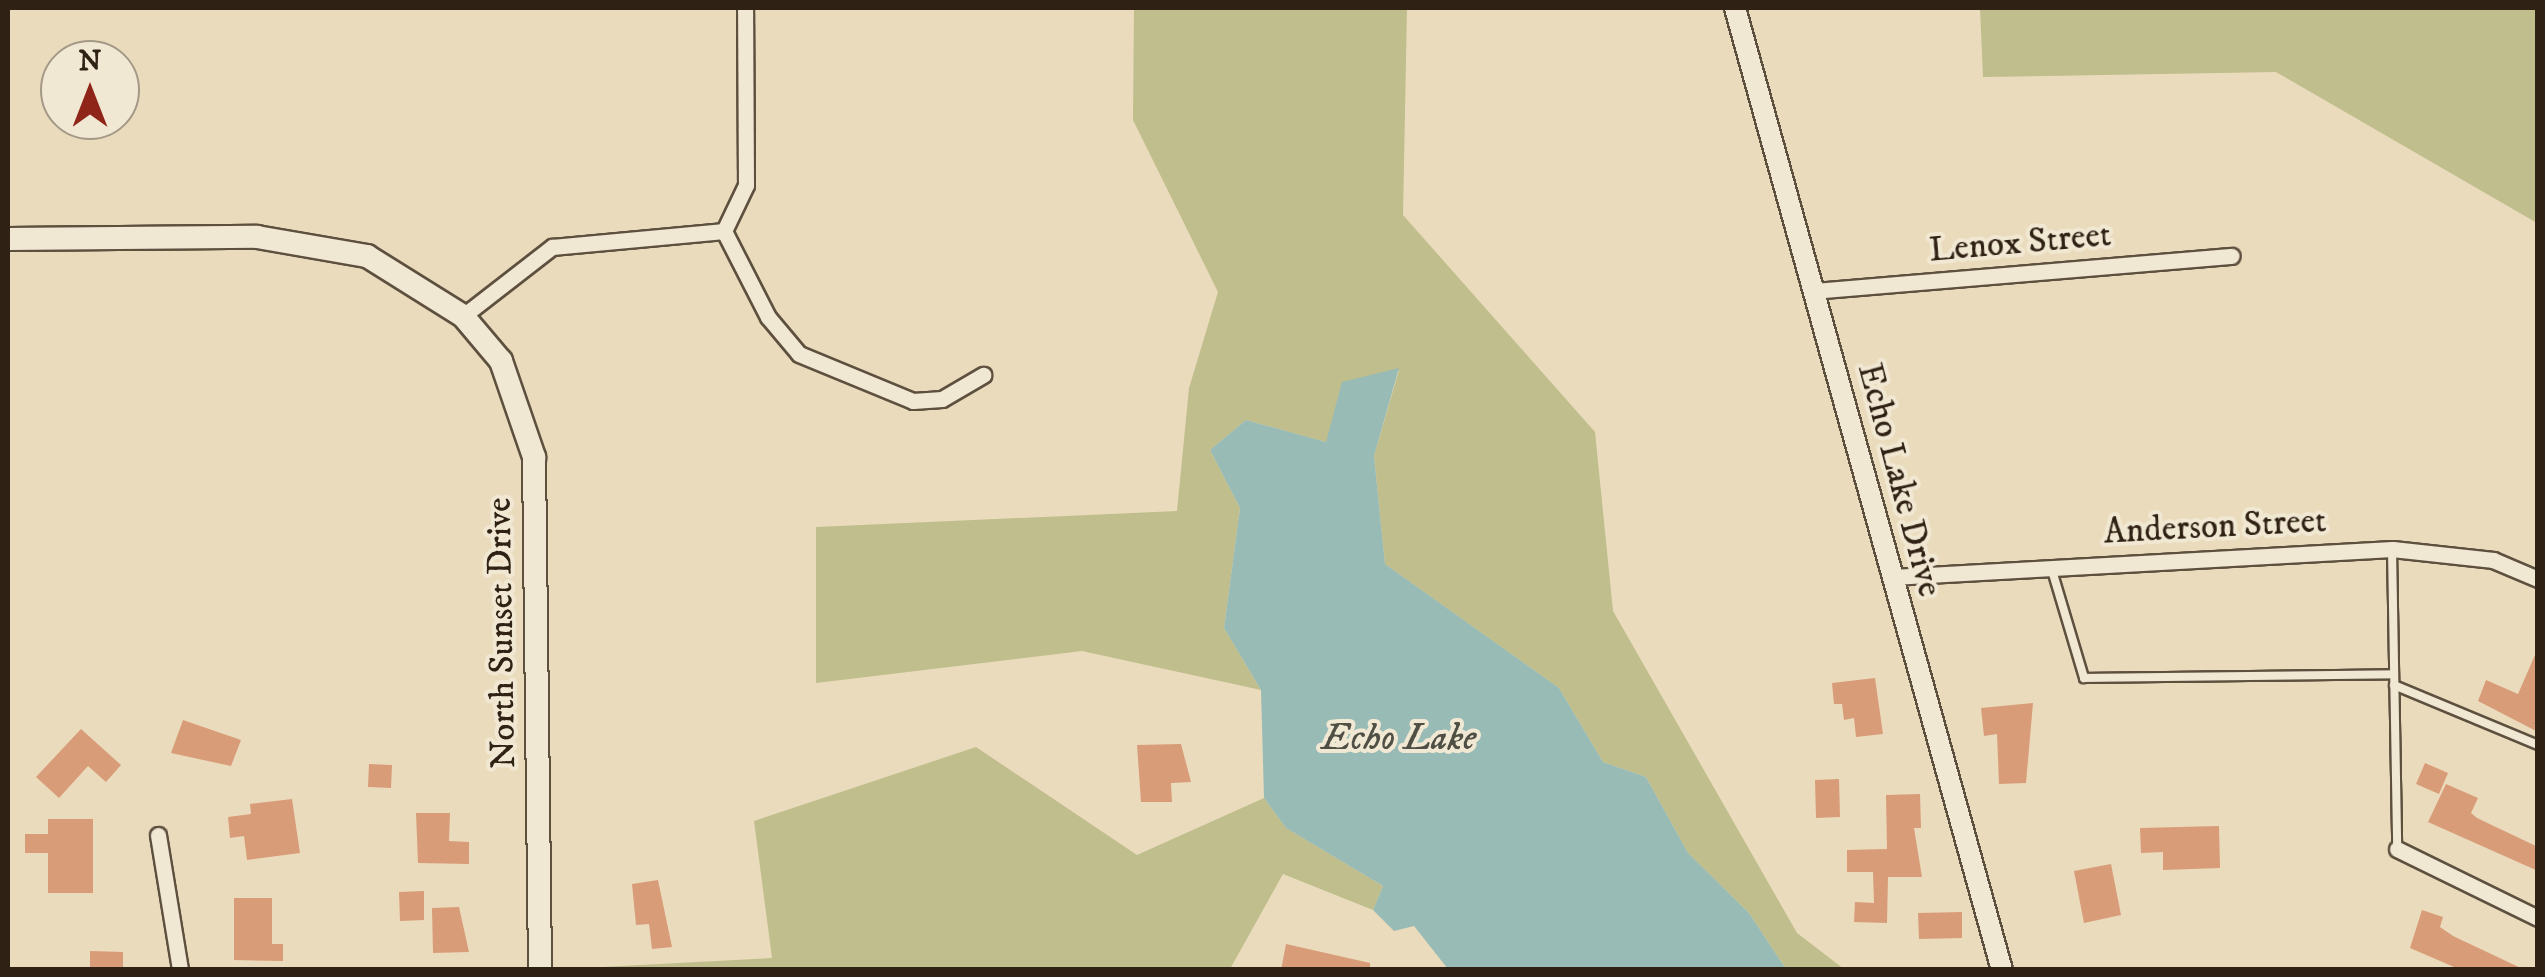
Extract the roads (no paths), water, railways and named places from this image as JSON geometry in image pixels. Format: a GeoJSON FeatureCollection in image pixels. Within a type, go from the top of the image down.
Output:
{"type":"FeatureCollection","features":[{"type":"Feature","properties":{"kind":"main road","name":"North Sunset Drive"},"geometry":{"type":"LineString","coordinates":[[8,240],[257,237],[367,256],[463,316],[501,361],[534,457],[540,970]]}},
{"type":"Feature","properties":{"kind":"street"},"geometry":{"type":"LineString","coordinates":[[724,231],[746,184],[745,8]]}},
{"type":"Feature","properties":{"kind":"street","name":"Echo Lake Drive"},"geometry":{"type":"LineString","coordinates":[[1736,8],[2002,970]]}},
{"type":"Feature","properties":{"kind":"street"},"geometry":{"type":"LineString","coordinates":[[463,316],[552,247],[724,231]]}},
{"type":"Feature","properties":{"kind":"street"},"geometry":{"type":"LineString","coordinates":[[724,231],[768,317],[799,354],[914,402],[942,399],[984,375]]}},
{"type":"Feature","properties":{"kind":"street","name":"Lenox Street"},"geometry":{"type":"LineString","coordinates":[[1813,290],[2232,256]]}},
{"type":"Feature","properties":{"kind":"street","name":"Anderson Street"},"geometry":{"type":"LineString","coordinates":[[1892,576],[2392,549],[2492,560],[2538,579]]}},
{"type":"Feature","properties":{"kind":"street"},"geometry":{"type":"LineString","coordinates":[[158,835],[180,970]]}},
{"type":"Feature","properties":{"kind":"street"},"geometry":{"type":"LineString","coordinates":[[2397,849],[2538,918]]}},
{"type":"Feature","properties":{"kind":"lane"},"geometry":{"type":"LineString","coordinates":[[2392,549],[2397,849]]}},
{"type":"Feature","properties":{"kind":"lane"},"geometry":{"type":"LineString","coordinates":[[2050,566],[2084,678],[2394,674]]}},
{"type":"Feature","properties":{"kind":"lane"},"geometry":{"type":"LineString","coordinates":[[2394,685],[2538,745]]}},
{"type":"Feature","properties":{"kind":"water","name":"Echo Lake"},"geometry":{"type":"Polygon","coordinates":[[[1399,368],[1374,456],[1385,564],[1559,688],[1603,762],[1646,777],[1688,853],[1749,913],[1786,969],[1448,969],[1414,926],[1394,931],[1373,910],[1383,886],[1286,828],[1264,798],[1261,690],[1224,628],[1240,508],[1210,450],[1246,420],[1326,442],[1342,382],[1399,368]]]}}]}
